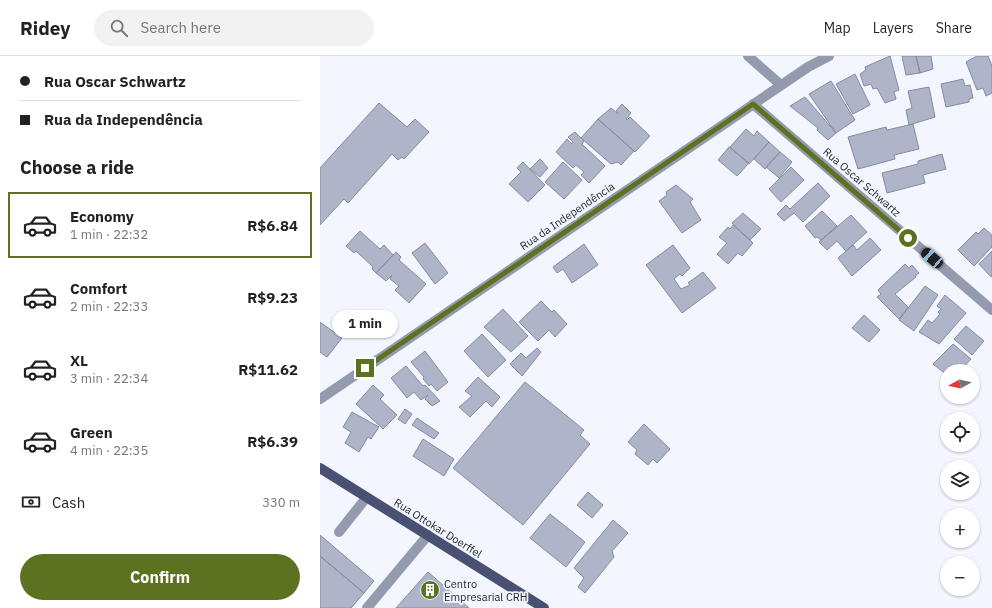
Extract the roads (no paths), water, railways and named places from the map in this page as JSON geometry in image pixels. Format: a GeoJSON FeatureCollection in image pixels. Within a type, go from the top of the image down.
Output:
{"type":"FeatureCollection","features":[{"type":"Feature","properties":{"kind":"main road","name":"Rua Ottokar Doerffel"},"geometry":{"type":"LineString","coordinates":[[320,468],[544,608]]}},
{"type":"Feature","properties":{"kind":"street"},"geometry":{"type":"LineString","coordinates":[[748,56],[781,85]]}},
{"type":"Feature","properties":{"kind":"street","name":"Rua da Independência"},"geometry":{"type":"LineString","coordinates":[[320,399],[781,85],[808,67],[829,56]]}},
{"type":"Feature","properties":{"kind":"street","name":"Rua Oscar Schwartz"},"geometry":{"type":"LineString","coordinates":[[753,104],[992,310]]}},
{"type":"Feature","properties":{"kind":"street"},"geometry":{"type":"LineString","coordinates":[[339,532],[366,498]]}},
{"type":"Feature","properties":{"kind":"street"},"geometry":{"type":"LineString","coordinates":[[367,608],[428,536]]}},
{"type":"Feature","properties":{"kind":"place","name":"Centro Empresarial CRH"},"geometry":{"type":"Point","coordinates":[430,590]}}]}
